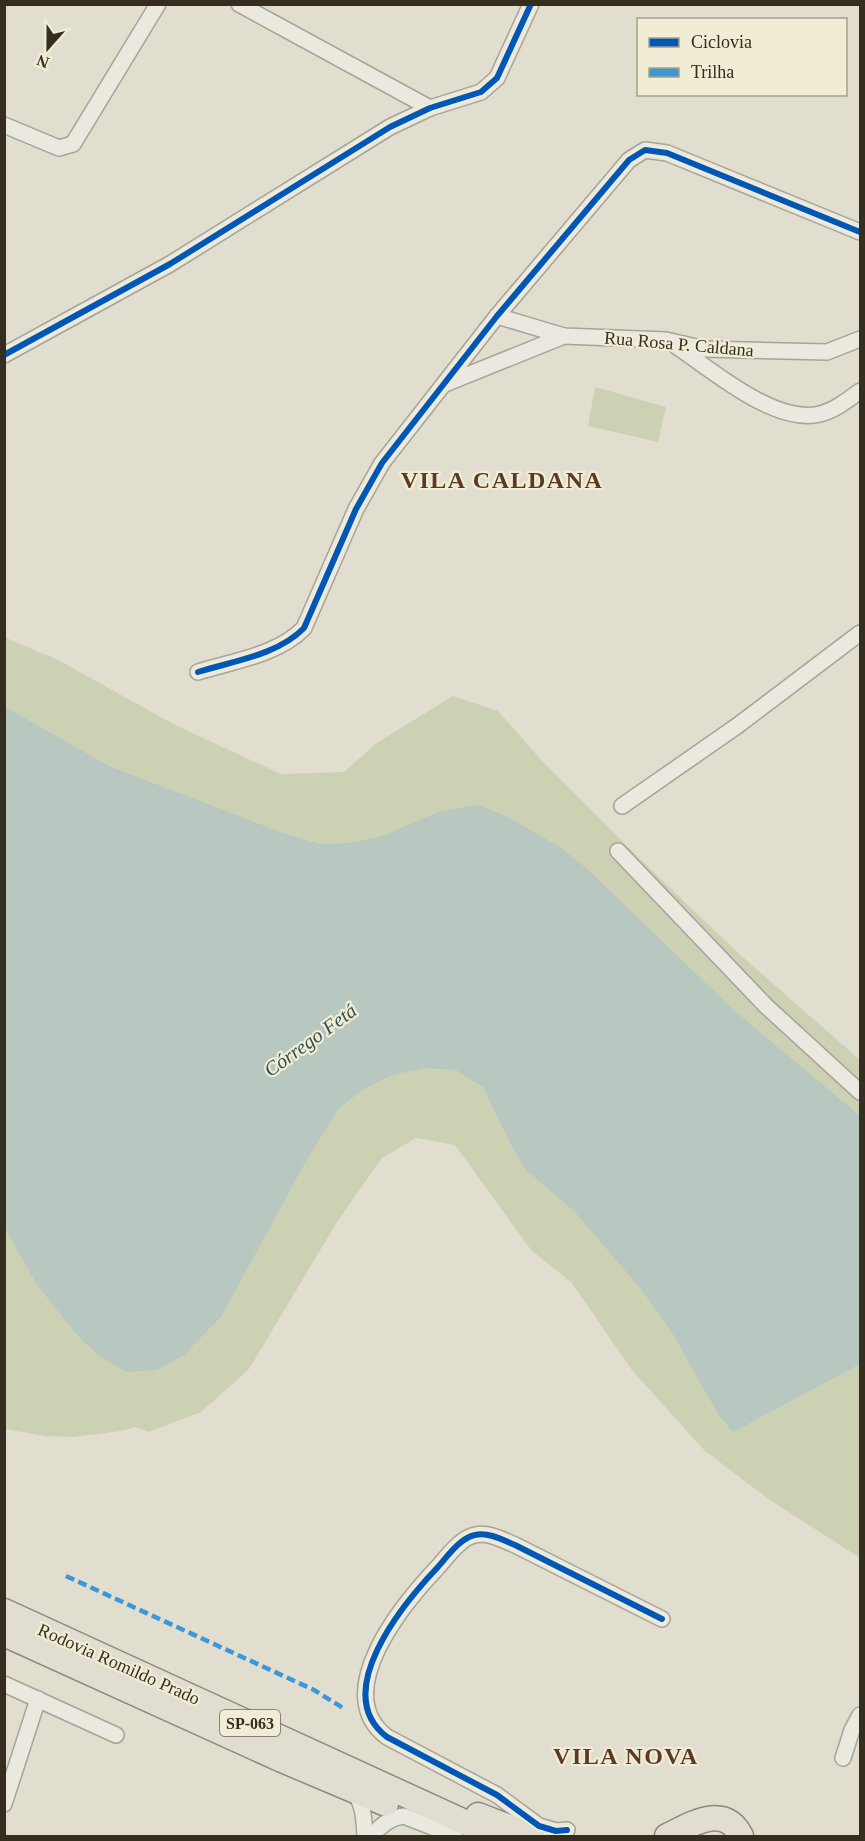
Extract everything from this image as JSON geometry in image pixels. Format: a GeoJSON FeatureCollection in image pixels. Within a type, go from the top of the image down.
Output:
{"type":"FeatureCollection","features":[{"type":"Feature","properties":{"kind":"main road","name":"Rodovia Romildo Prado"},"geometry":{"type":"LineString","coordinates":[[4,1611],[495,1836]]}},
{"type":"Feature","properties":{"kind":"main road","name":"Rodovia Romildo Prado"},"geometry":{"type":"LineString","coordinates":[[4,1634],[456,1836]]}},
{"type":"Feature","properties":{"kind":"main road"},"geometry":{"type":"LineString","coordinates":[[432,1807],[487,1816],[532,1836]]}},
{"type":"Feature","properties":{"kind":"main road"},"geometry":{"type":"LineString","coordinates":[[667,1836],[703,1819],[714,1817],[730,1822],[741,1836]]}},
{"type":"Feature","properties":{"kind":"street"},"geometry":{"type":"LineString","coordinates":[[4,125],[59,148],[73,144],[158,4]]}},
{"type":"Feature","properties":{"kind":"street"},"geometry":{"type":"LineString","coordinates":[[239,4],[430,108]]}},
{"type":"Feature","properties":{"kind":"street"},"geometry":{"type":"LineString","coordinates":[[4,355],[170,264],[390,128],[430,108],[481,92],[497,78],[531,4]]}},
{"type":"Feature","properties":{"kind":"street"},"geometry":{"type":"LineString","coordinates":[[198,672],[273,649],[295,637],[304,628],[356,509],[382,463],[497,316],[629,160],[645,150],[667,153],[861,232]]}},
{"type":"Feature","properties":{"kind":"street","name":"Rua Rosa P. Caldana"},"geometry":{"type":"LineString","coordinates":[[497,316],[564,336],[666,340],[705,349],[791,353],[827,352],[861,339]]}},
{"type":"Feature","properties":{"kind":"street"},"geometry":{"type":"LineString","coordinates":[[443,385],[564,336]]}},
{"type":"Feature","properties":{"kind":"street"},"geometry":{"type":"LineString","coordinates":[[666,340],[758,400],[779,410],[799,415],[820,414],[840,405],[861,391]]}},
{"type":"Feature","properties":{"kind":"street"},"geometry":{"type":"LineString","coordinates":[[622,806],[736,726],[861,633]]}},
{"type":"Feature","properties":{"kind":"street"},"geometry":{"type":"LineString","coordinates":[[618,851],[766,1006],[861,1092]]}},
{"type":"Feature","properties":{"kind":"street"},"geometry":{"type":"LineString","coordinates":[[567,1830],[556,1831],[539,1826],[497,1796],[387,1737],[374,1727],[368,1715],[366,1700],[369,1670],[383,1635],[423,1583],[463,1542],[475,1535],[491,1535],[515,1545],[662,1619]]}},
{"type":"Feature","properties":{"kind":"street"},"geometry":{"type":"LineString","coordinates":[[4,1684],[116,1735]]}},
{"type":"Feature","properties":{"kind":"street"},"geometry":{"type":"LineString","coordinates":[[4,1804],[38,1699]]}},
{"type":"Feature","properties":{"kind":"street"},"geometry":{"type":"LineString","coordinates":[[843,1758],[852,1730],[861,1715]]}},
{"type":"Feature","properties":{"kind":"street"},"geometry":{"type":"LineString","coordinates":[[343,1785],[358,1798],[366,1836]]}},
{"type":"Feature","properties":{"kind":"street"},"geometry":{"type":"LineString","coordinates":[[372,1836],[383,1824],[396,1816],[404,1816],[456,1836]]}},
{"type":"Feature","properties":{"kind":"green space"},"geometry":{"type":"Polygon","coordinates":[[[595,387],[666,407],[658,442],[588,426],[595,387]]]}},
{"type":"Feature","properties":{"kind":"green space"},"geometry":{"type":"Polygon","coordinates":[[[4,637],[60,661],[175,725],[281,774],[344,772],[378,742],[453,696],[498,711],[543,762],[642,861],[737,952],[860,1060],[860,1558],[770,1500],[705,1451],[631,1369],[572,1283],[531,1250],[455,1145],[416,1138],[382,1158],[337,1222],[249,1369],[201,1412],[149,1432],[136,1427],[73,1437],[45,1436],[5,1429],[4,637]]]}},
{"type":"Feature","properties":{"kind":"water","name":"Córrego Fetá"},"geometry":{"type":"Polygon","coordinates":[[[5,707],[109,766],[283,833],[320,844],[351,843],[382,836],[441,811],[478,805],[506,816],[560,847],[585,867],[736,1012],[860,1116],[860,1364],[733,1432],[718,1414],[671,1331],[640,1288],[574,1211],[526,1170],[483,1087],[456,1070],[425,1068],[392,1075],[364,1089],[339,1108],[306,1161],[221,1317],[184,1355],[157,1370],[127,1372],[99,1356],[77,1335],[37,1285],[5,1228],[5,707]]]}},
{"type":"Feature","properties":{"kind":"marked path"},"geometry":{"type":"LineString","coordinates":[[66,1576],[314,1690],[343,1708]]}},
{"type":"Feature","properties":{"kind":"cycle path"},"geometry":{"type":"LineString","coordinates":[[4,355],[170,264],[390,127],[430,108],[481,92],[497,78],[531,4]]}},
{"type":"Feature","properties":{"kind":"cycle path"},"geometry":{"type":"LineString","coordinates":[[198,672],[268,651],[281,645],[304,628],[356,509],[382,463],[497,316],[629,160],[645,150],[667,153],[860,232]]}},
{"type":"Feature","properties":{"kind":"cycle path"},"geometry":{"type":"LineString","coordinates":[[567,1830],[556,1831],[539,1826],[497,1795],[387,1737],[371,1719],[366,1697],[368,1674],[378,1650],[407,1603],[449,1554],[464,1540],[480,1534],[496,1537],[515,1545],[662,1619]]}},
{"type":"Feature","properties":{"kind":"district","name":"VILA CALDANA"},"geometry":{"type":"Point","coordinates":[502,480]}},
{"type":"Feature","properties":{"kind":"district","name":"VILA NOVA"},"geometry":{"type":"Point","coordinates":[626,1756]}}]}
